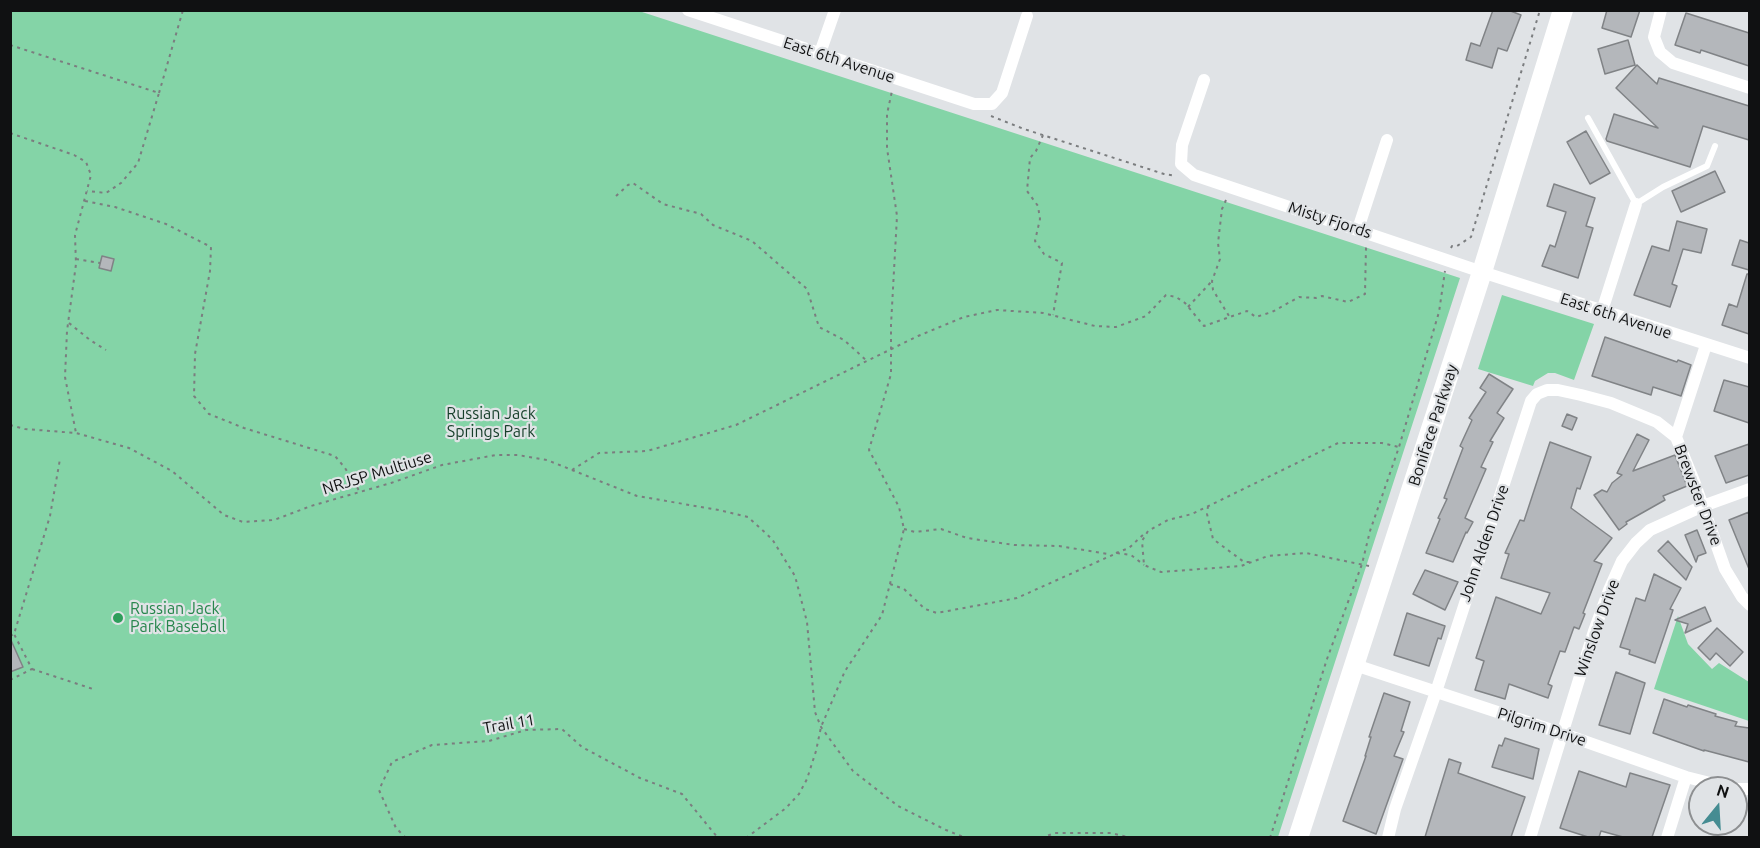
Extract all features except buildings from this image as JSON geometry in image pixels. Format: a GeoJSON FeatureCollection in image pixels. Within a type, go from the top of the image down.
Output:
{"type":"FeatureCollection","features":[{"type":"Feature","properties":{"kind":"main road","name":"Boniface Parkway"},"geometry":{"type":"LineString","coordinates":[[1298,837],[1482,272],[1563,10]]}},
{"type":"Feature","properties":{"kind":"street","name":"East 6th Avenue"},"geometry":{"type":"LineString","coordinates":[[688,10],[974,104],[987,104]]}},
{"type":"Feature","properties":{"kind":"street"},"geometry":{"type":"LineString","coordinates":[[820,53],[835,10]]}},
{"type":"Feature","properties":{"kind":"street"},"geometry":{"type":"LineString","coordinates":[[1661,10],[1654,37],[1660,52],[1673,63],[1749,88]]}},
{"type":"Feature","properties":{"kind":"street"},"geometry":{"type":"LineString","coordinates":[[987,104],[1002,93],[1027,16]]}},
{"type":"Feature","properties":{"kind":"street","name":"Misty Fjords"},"geometry":{"type":"LineString","coordinates":[[1204,80],[1182,145],[1181,164],[1194,175],[1482,272]]}},
{"type":"Feature","properties":{"kind":"street"},"geometry":{"type":"LineString","coordinates":[[1362,230],[1387,140]]}},
{"type":"Feature","properties":{"kind":"street"},"geometry":{"type":"LineString","coordinates":[[1602,311],[1636,204]]}},
{"type":"Feature","properties":{"kind":"street","name":"East 6th Avenue"},"geometry":{"type":"LineString","coordinates":[[1482,272],[1749,358]]}},
{"type":"Feature","properties":{"kind":"street","name":"Brewster Drive"},"geometry":{"type":"LineString","coordinates":[[1706,345],[1676,437],[1704,506],[1725,569],[1749,605]]}},
{"type":"Feature","properties":{"kind":"street","name":"John Alden Drive"},"geometry":{"type":"LineString","coordinates":[[1388,837],[1395,809],[1436,692],[1531,401],[1537,393],[1558,390],[1611,403],[1657,422],[1676,437]]}},
{"type":"Feature","properties":{"kind":"street","name":"Winslow Drive"},"geometry":{"type":"LineString","coordinates":[[1530,837],[1594,631],[1609,590],[1623,561],[1636,543],[1650,530],[1749,489]]}},
{"type":"Feature","properties":{"kind":"street","name":"Pilgrim Drive"},"geometry":{"type":"LineString","coordinates":[[1355,665],[1562,733],[1686,777]]}},
{"type":"Feature","properties":{"kind":"street"},"geometry":{"type":"LineString","coordinates":[[1667,837],[1686,777]]}},
{"type":"Feature","properties":{"kind":"lane"},"geometry":{"type":"LineString","coordinates":[[1588,118],[1636,204],[1707,166],[1715,146]]}},
{"type":"Feature","properties":{"kind":"path"},"geometry":{"type":"LineString","coordinates":[[87,191],[106,193],[121,183],[138,163],[183,10]]}},
{"type":"Feature","properties":{"kind":"path"},"geometry":{"type":"LineString","coordinates":[[1270,837],[1399,447],[1439,312],[1441,291],[1452,246],[1457,246],[1471,237],[1540,10]]}},
{"type":"Feature","properties":{"kind":"path"},"geometry":{"type":"LineString","coordinates":[[10,45],[159,93]]}},
{"type":"Feature","properties":{"kind":"path"},"geometry":{"type":"LineString","coordinates":[[746,837],[786,808],[799,794],[807,779],[816,751],[820,727],[845,671],[882,615],[904,529],[899,507],[870,450],[891,374],[891,325],[897,216],[887,148],[887,114],[895,78]]}},
{"type":"Feature","properties":{"kind":"path"},"geometry":{"type":"LineString","coordinates":[[987,104],[992,118],[1164,174],[1180,177],[1194,175]]}},
{"type":"Feature","properties":{"kind":"path"},"geometry":{"type":"LineString","coordinates":[[10,133],[57,147],[86,162],[91,175],[75,235],[76,259],[65,377],[76,433]]}},
{"type":"Feature","properties":{"kind":"path"},"geometry":{"type":"LineString","coordinates":[[1043,135],[1030,158],[1027,191],[1038,206],[1040,219],[1035,241],[1044,254],[1062,262],[1053,315]]}},
{"type":"Feature","properties":{"kind":"path"},"geometry":{"type":"LineString","coordinates":[[616,196],[633,183],[663,204],[701,214],[713,225],[752,241],[807,290],[819,327],[844,340],[867,361]]}},
{"type":"Feature","properties":{"kind":"path"},"geometry":{"type":"LineString","coordinates":[[1188,307],[1212,281],[1220,258],[1218,243],[1222,209],[1230,187]]}},
{"type":"Feature","properties":{"kind":"path"},"geometry":{"type":"LineString","coordinates":[[85,201],[115,207],[166,224],[211,247],[210,272],[195,354],[194,396],[209,414],[244,428],[335,456],[360,492]]}},
{"type":"Feature","properties":{"kind":"path"},"geometry":{"type":"LineString","coordinates":[[572,470],[599,453],[647,451],[736,425],[892,349],[964,317],[997,310],[1043,313],[1095,326],[1116,327],[1146,316],[1166,296],[1176,297],[1204,326],[1247,311],[1256,317],[1264,315],[1299,297],[1322,296],[1348,302],[1365,294],[1362,230]]}},
{"type":"Feature","properties":{"kind":"path"},"geometry":{"type":"LineString","coordinates":[[76,259],[100,263]]}},
{"type":"Feature","properties":{"kind":"path"},"geometry":{"type":"LineString","coordinates":[[1212,281],[1213,290],[1229,316]]}},
{"type":"Feature","properties":{"kind":"path"},"geometry":{"type":"LineString","coordinates":[[69,323],[106,350]]}},
{"type":"Feature","properties":{"kind":"path","name":"NRJSP Multiuse"},"geometry":{"type":"LineString","coordinates":[[10,425],[25,429],[76,433],[129,448],[164,466],[199,492],[224,515],[243,522],[274,520],[442,465],[496,455],[518,455],[547,460],[637,496],[748,517],[772,539],[795,576],[807,622],[815,712],[820,727],[853,771],[898,806],[946,830],[966,837]]}},
{"type":"Feature","properties":{"kind":"path"},"geometry":{"type":"LineString","coordinates":[[890,584],[904,589],[925,609],[937,613],[1017,598],[1129,548],[1148,531],[1168,520],[1192,514],[1338,443],[1382,444],[1399,447]]}},
{"type":"Feature","properties":{"kind":"path"},"geometry":{"type":"LineString","coordinates":[[60,459],[50,516],[12,635],[32,669],[96,690]]}},
{"type":"Feature","properties":{"kind":"path"},"geometry":{"type":"LineString","coordinates":[[1208,506],[1213,539],[1244,562],[1252,562]]}},
{"type":"Feature","properties":{"kind":"path"},"geometry":{"type":"LineString","coordinates":[[904,529],[915,532],[941,530],[967,538],[1014,545],[1059,546],[1111,555],[1117,553],[1131,555],[1144,565],[1161,572],[1241,566],[1268,556],[1306,553],[1386,571]]}},
{"type":"Feature","properties":{"kind":"path"},"geometry":{"type":"LineString","coordinates":[[1144,565],[1142,541],[1148,531]]}},
{"type":"Feature","properties":{"kind":"path"},"geometry":{"type":"LineString","coordinates":[[10,680],[32,669]]}},
{"type":"Feature","properties":{"kind":"path","name":"Trail 11"},"geometry":{"type":"LineString","coordinates":[[406,837],[396,828],[379,790],[392,762],[432,745],[489,741],[526,730],[562,729],[582,747],[640,778],[682,794],[717,837]]}},
{"type":"Feature","properties":{"kind":"path"},"geometry":{"type":"LineString","coordinates":[[1041,837],[1054,833],[1111,833],[1132,837]]}},
{"type":"Feature","properties":{"kind":"green space","name":"Russian Jack Springs Park"},"geometry":{"type":"Polygon","coordinates":[[[10,11],[639,11],[1460,278],[1278,837],[11,837],[10,11]]]}},
{"type":"Feature","properties":{"kind":"green space"},"geometry":{"type":"Polygon","coordinates":[[[1502,295],[1594,324],[1574,380],[1555,373],[1548,373],[1535,381],[1533,386],[1478,369],[1502,295]]]}},
{"type":"Feature","properties":{"kind":"green space"},"geometry":{"type":"Polygon","coordinates":[[[1678,616],[1688,644],[1712,669],[1719,663],[1749,682],[1749,721],[1654,689],[1678,616]]]}},
{"type":"Feature","properties":{"kind":"place","name":"Russian Jack Park Baseball"},"geometry":{"type":"Point","coordinates":[118,618]}}]}
